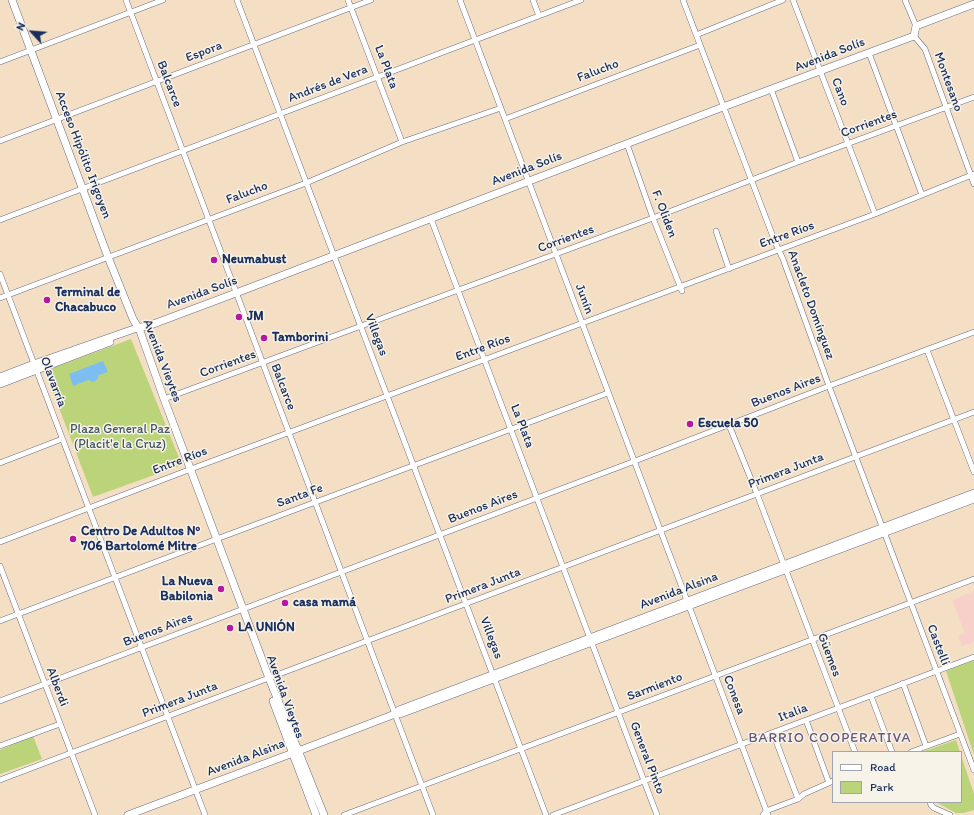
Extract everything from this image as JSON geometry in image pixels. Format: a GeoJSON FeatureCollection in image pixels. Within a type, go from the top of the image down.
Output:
{"type":"FeatureCollection","features":[{"type":"Feature","properties":{"kind":"street","name":"Acceso Hipólito Irigoyen"},"geometry":{"type":"LineString","coordinates":[[12,0],[108,257],[134,318]]}},
{"type":"Feature","properties":{"kind":"street","name":"Balcarce"},"geometry":{"type":"LineString","coordinates":[[126,0],[433,815]]}},
{"type":"Feature","properties":{"kind":"street"},"geometry":{"type":"LineString","coordinates":[[0,62],[163,0]]}},
{"type":"Feature","properties":{"kind":"street","name":"Villegas"},"geometry":{"type":"LineString","coordinates":[[238,0],[546,815]]}},
{"type":"Feature","properties":{"kind":"street","name":"La Plata"},"geometry":{"type":"LineString","coordinates":[[348,0],[402,142]]}},
{"type":"Feature","properties":{"kind":"street","name":"Espora"},"geometry":{"type":"LineString","coordinates":[[0,141],[372,0]]}},
{"type":"Feature","properties":{"kind":"street","name":"Junín"},"geometry":{"type":"LineString","coordinates":[[460,0],[635,462],[687,604]]}},
{"type":"Feature","properties":{"kind":"street"},"geometry":{"type":"LineString","coordinates":[[533,0],[539,16]]}},
{"type":"Feature","properties":{"kind":"street","name":"Andrés de Vera"},"geometry":{"type":"LineString","coordinates":[[0,220],[581,0]]}},
{"type":"Feature","properties":{"kind":"street","name":"Anacleto Domínguez"},"geometry":{"type":"LineString","coordinates":[[683,0],[751,180],[783,259],[883,530]]}},
{"type":"Feature","properties":{"kind":"street"},"geometry":{"type":"LineString","coordinates":[[696,35],[783,0]]}},
{"type":"Feature","properties":{"kind":"street","name":"Cano"},"geometry":{"type":"LineString","coordinates":[[793,0],[875,214]]}},
{"type":"Feature","properties":{"kind":"street"},"geometry":{"type":"LineString","coordinates":[[905,0],[916,26],[914,36]]}},
{"type":"Feature","properties":{"kind":"street"},"geometry":{"type":"LineString","coordinates":[[916,26],[974,4]]}},
{"type":"Feature","properties":{"kind":"street","name":"Avenida Solís"},"geometry":{"type":"LineString","coordinates":[[0,377],[35,367],[148,326],[723,107],[914,36]]}},
{"type":"Feature","properties":{"kind":"street","name":"Montesano"},"geometry":{"type":"LineString","coordinates":[[914,36],[925,49],[974,184]]}},
{"type":"Feature","properties":{"kind":"street","name":"Falucho"},"geometry":{"type":"LineString","coordinates":[[505,119],[700,45]]}},
{"type":"Feature","properties":{"kind":"street"},"geometry":{"type":"LineString","coordinates":[[869,53],[922,195]]}},
{"type":"Feature","properties":{"kind":"street"},"geometry":{"type":"LineString","coordinates":[[771,89],[798,162]]}},
{"type":"Feature","properties":{"kind":"street","name":"Corrientes"},"geometry":{"type":"LineString","coordinates":[[164,400],[974,97]]}},
{"type":"Feature","properties":{"kind":"street","name":"Falucho"},"geometry":{"type":"LineString","coordinates":[[0,298],[306,182],[402,142],[501,108]]}},
{"type":"Feature","properties":{"kind":"street","name":"F. Oliden"},"geometry":{"type":"LineString","coordinates":[[627,144],[653,218],[681,289]]}},
{"type":"Feature","properties":{"kind":"street","name":"Entre Ríos"},"geometry":{"type":"LineString","coordinates":[[0,542],[189,469],[582,323],[681,289],[972,175]]}},
{"type":"Feature","properties":{"kind":"street","name":"La Plata"},"geometry":{"type":"LineString","coordinates":[[431,219],[591,640]]}},
{"type":"Feature","properties":{"kind":"street"},"geometry":{"type":"LineString","coordinates":[[716,231],[729,269]]}},
{"type":"Feature","properties":{"kind":"street","name":"Olavarría"},"geometry":{"type":"LineString","coordinates":[[0,274],[205,815]]}},
{"type":"Feature","properties":{"kind":"street","name":"Avenida Vieytes"},"geometry":{"type":"LineString","coordinates":[[134,318],[137,330],[189,469]]}},
{"type":"Feature","properties":{"kind":"street","name":"Avenida Vieytes"},"geometry":{"type":"LineString","coordinates":[[137,330],[296,752]]}},
{"type":"Feature","properties":{"kind":"street","name":"Buenos Aires"},"geometry":{"type":"LineString","coordinates":[[0,701],[635,462],[829,386],[974,332]]}},
{"type":"Feature","properties":{"kind":"street"},"geometry":{"type":"LineString","coordinates":[[927,350],[974,472]]}},
{"type":"Feature","properties":{"kind":"street","name":"Avenida Solís"},"geometry":{"type":"LineString","coordinates":[[0,384],[35,367]]}},
{"type":"Feature","properties":{"kind":"street","name":"Santa Fe"},"geometry":{"type":"LineString","coordinates":[[0,621],[608,393]]}},
{"type":"Feature","properties":{"kind":"street","name":"Primera Junta"},"geometry":{"type":"LineString","coordinates":[[0,780],[974,412]]}},
{"type":"Feature","properties":{"kind":"street"},"geometry":{"type":"LineString","coordinates":[[729,425],[784,567]]}},
{"type":"Feature","properties":{"kind":"street"},"geometry":{"type":"LineString","coordinates":[[0,463],[62,439]]}},
{"type":"Feature","properties":{"kind":"street","name":"Avenida Alsina"},"geometry":{"type":"LineString","coordinates":[[128,815],[395,714],[399,710],[591,640],[883,530],[974,493]]}},
{"type":"Feature","properties":{"kind":"street","name":"Avenida Alsina"},"geometry":{"type":"LineString","coordinates":[[883,530],[974,499]]}},
{"type":"Feature","properties":{"kind":"street","name":"Castelli"},"geometry":{"type":"LineString","coordinates":[[883,530],[974,770]]}},
{"type":"Feature","properties":{"kind":"street","name":"Alberdi"},"geometry":{"type":"LineString","coordinates":[[0,566],[95,815]]}},
{"type":"Feature","properties":{"kind":"street","name":"Güemes"},"geometry":{"type":"LineString","coordinates":[[784,567],[855,751]]}},
{"type":"Feature","properties":{"kind":"street","name":"Sarmiento"},"geometry":{"type":"LineString","coordinates":[[344,815],[974,579]]}},
{"type":"Feature","properties":{"kind":"street","name":"Conesa"},"geometry":{"type":"LineString","coordinates":[[687,604],[741,744],[766,814]]}},
{"type":"Feature","properties":{"kind":"street","name":"General Pinto"},"geometry":{"type":"LineString","coordinates":[[591,640],[657,815]]}},
{"type":"Feature","properties":{"kind":"street","name":"Italia"},"geometry":{"type":"LineString","coordinates":[[553,815],[974,656]]}},
{"type":"Feature","properties":{"kind":"street"},"geometry":{"type":"LineString","coordinates":[[903,683],[926,746]]}},
{"type":"Feature","properties":{"kind":"street"},"geometry":{"type":"LineString","coordinates":[[871,696],[892,751]]}},
{"type":"Feature","properties":{"kind":"street"},"geometry":{"type":"LineString","coordinates":[[766,814],[831,782],[806,720]]}},
{"type":"Feature","properties":{"kind":"street"},"geometry":{"type":"LineString","coordinates":[[0,746],[60,724]]}},
{"type":"Feature","properties":{"kind":"street"},"geometry":{"type":"LineString","coordinates":[[772,732],[798,799]]}},
{"type":"Feature","properties":{"kind":"street"},"geometry":{"type":"LineString","coordinates":[[914,751],[960,734]]}},
{"type":"Feature","properties":{"kind":"street"},"geometry":{"type":"LineString","coordinates":[[296,752],[316,815]]}},
{"type":"Feature","properties":{"kind":"street"},"geometry":{"type":"LineString","coordinates":[[296,752],[324,815]]}},
{"type":"Feature","properties":{"kind":"street"},"geometry":{"type":"LineString","coordinates":[[931,803],[934,808],[950,815]]}},
{"type":"Feature","properties":{"kind":"shaded area"},"geometry":{"type":"Polygon","coordinates":[[[974,591],[974,642],[962,646],[958,636],[965,633],[952,600],[974,591]]]}},
{"type":"Feature","properties":{"kind":"green space","name":"Plaza General Paz (Placit'e la Cruz)"},"geometry":{"type":"Polygon","coordinates":[[[131,339],[182,465],[93,497],[45,371],[131,339]]]}},
{"type":"Feature","properties":{"kind":"green space"},"geometry":{"type":"Polygon","coordinates":[[[974,660],[974,755],[946,671],[974,660]]]}},
{"type":"Feature","properties":{"kind":"green space"},"geometry":{"type":"Polygon","coordinates":[[[33,736],[42,759],[0,774],[0,750],[33,736]]]}},
{"type":"Feature","properties":{"kind":"green space"},"geometry":{"type":"Polygon","coordinates":[[[956,740],[960,751],[925,751],[956,740]]]}},
{"type":"Feature","properties":{"kind":"green space"},"geometry":{"type":"Polygon","coordinates":[[[962,758],[974,794],[974,810],[956,813],[938,803],[962,803],[962,758]]]}},
{"type":"Feature","properties":{"kind":"water"},"geometry":{"type":"Polygon","coordinates":[[[103,361],[108,372],[99,375],[97,380],[93,382],[88,380],[73,386],[69,374],[103,361]]]}},
{"type":"Feature","properties":{"kind":"place","name":"Neumabust"},"geometry":{"type":"Point","coordinates":[214,260]}},
{"type":"Feature","properties":{"kind":"place","name":"Terminal de Chacabuco"},"geometry":{"type":"Point","coordinates":[47,300]}},
{"type":"Feature","properties":{"kind":"place","name":"JM"},"geometry":{"type":"Point","coordinates":[239,317]}},
{"type":"Feature","properties":{"kind":"place","name":"Tamborini"},"geometry":{"type":"Point","coordinates":[264,338]}},
{"type":"Feature","properties":{"kind":"place","name":"Escuela 50"},"geometry":{"type":"Point","coordinates":[690,424]}},
{"type":"Feature","properties":{"kind":"place","name":"Centro De Adultos Nº 706 Bartolomé Mitre"},"geometry":{"type":"Point","coordinates":[73,539]}},
{"type":"Feature","properties":{"kind":"place","name":"La Nueva Babilonia"},"geometry":{"type":"Point","coordinates":[221,589]}},
{"type":"Feature","properties":{"kind":"place","name":"casa mamá"},"geometry":{"type":"Point","coordinates":[285,603]}},
{"type":"Feature","properties":{"kind":"place","name":"LA UNIÓN"},"geometry":{"type":"Point","coordinates":[230,628]}},
{"type":"Feature","properties":{"kind":"district","name":"BARRIO COOPERATIVA"},"geometry":{"type":"Point","coordinates":[830,738]}}]}
